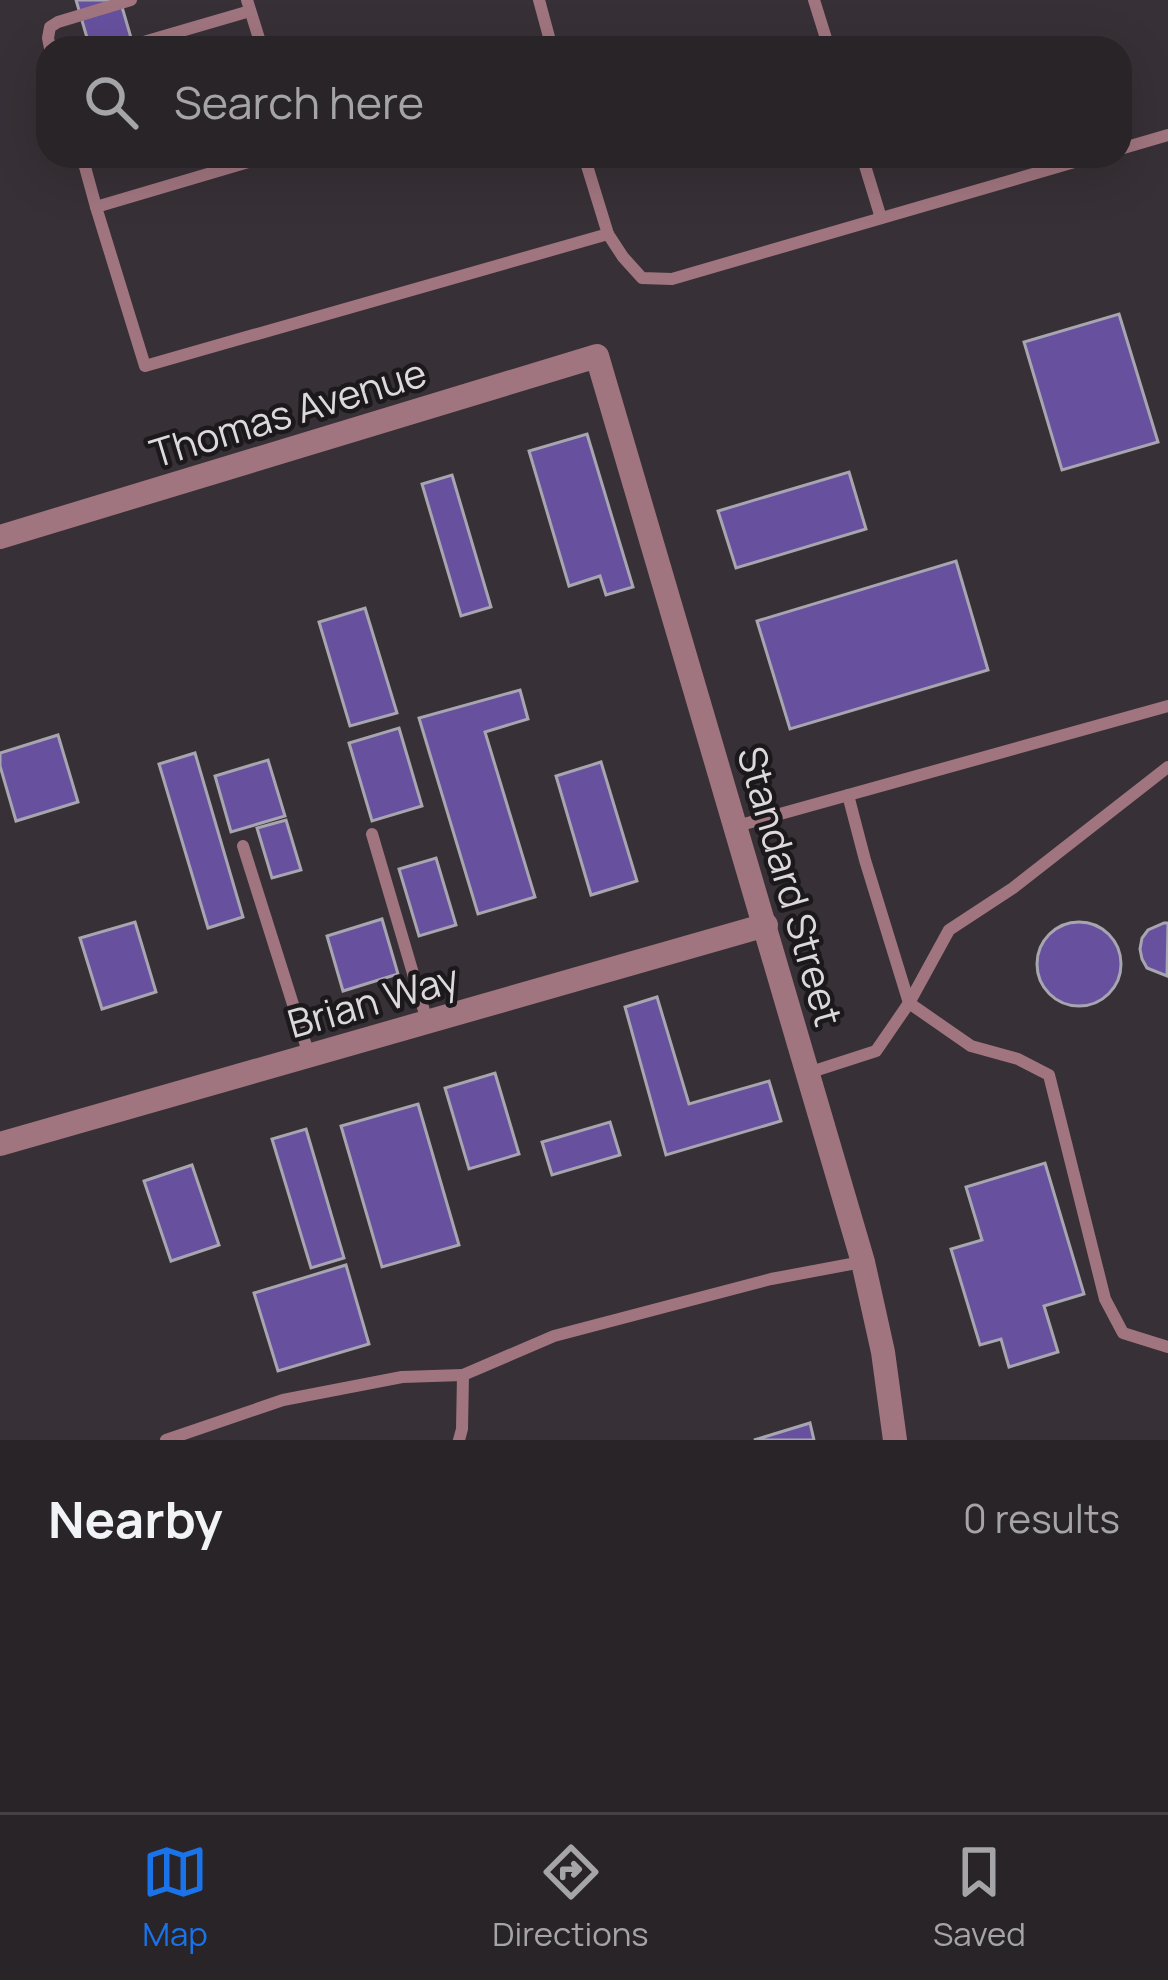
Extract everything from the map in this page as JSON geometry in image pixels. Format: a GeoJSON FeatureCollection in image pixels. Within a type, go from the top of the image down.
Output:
{"type":"FeatureCollection","features":[{"type":"Feature","properties":{"kind":"street","name":"Thomas Avenue"},"geometry":{"type":"LineString","coordinates":[[0,537],[598,356]]}},
{"type":"Feature","properties":{"kind":"street","name":"Standard Street"},"geometry":{"type":"LineString","coordinates":[[598,356],[863,1262],[883,1352],[895,1440]]}},
{"type":"Feature","properties":{"kind":"street","name":"Brian Way"},"geometry":{"type":"LineString","coordinates":[[0,1144],[766,925]]}},
{"type":"Feature","properties":{"kind":"lane"},"geometry":{"type":"LineString","coordinates":[[48,36],[50,27],[58,22],[131,0]]}},
{"type":"Feature","properties":{"kind":"lane"},"geometry":{"type":"LineString","coordinates":[[539,0],[549,36]]}},
{"type":"Feature","properties":{"kind":"lane"},"geometry":{"type":"LineString","coordinates":[[814,0],[825,36]]}},
{"type":"Feature","properties":{"kind":"lane"},"geometry":{"type":"LineString","coordinates":[[159,36],[249,5],[258,36]]}},
{"type":"Feature","properties":{"kind":"lane"},"geometry":{"type":"LineString","coordinates":[[1132,146],[1168,135]]}},
{"type":"Feature","properties":{"kind":"lane"},"geometry":{"type":"LineString","coordinates":[[86,168],[145,366],[608,234]]}},
{"type":"Feature","properties":{"kind":"lane"},"geometry":{"type":"LineString","coordinates":[[97,207],[229,168]]}},
{"type":"Feature","properties":{"kind":"lane"},"geometry":{"type":"LineString","coordinates":[[588,168],[608,234],[623,257],[642,278],[673,279],[1054,168]]}},
{"type":"Feature","properties":{"kind":"lane"},"geometry":{"type":"LineString","coordinates":[[866,168],[881,218]]}},
{"type":"Feature","properties":{"kind":"lane"},"geometry":{"type":"LineString","coordinates":[[736,826],[1168,706]]}},
{"type":"Feature","properties":{"kind":"lane"},"geometry":{"type":"LineString","coordinates":[[808,1073],[876,1051],[949,930],[1013,888],[1168,766]]}},
{"type":"Feature","properties":{"kind":"lane"},"geometry":{"type":"LineString","coordinates":[[848,795],[909,1003],[971,1046],[1049,1075],[1105,1299],[1123,1333],[1168,1347]]}},
{"type":"Feature","properties":{"kind":"lane"},"geometry":{"type":"LineString","coordinates":[[372,834],[427,1022]]}},
{"type":"Feature","properties":{"kind":"lane"},"geometry":{"type":"LineString","coordinates":[[244,846],[309,1056]]}},
{"type":"Feature","properties":{"kind":"lane"},"geometry":{"type":"LineString","coordinates":[[166,1440],[284,1400],[402,1378],[463,1375],[554,1336],[771,1279],[863,1262]]}},
{"type":"Feature","properties":{"kind":"lane"},"geometry":{"type":"LineString","coordinates":[[459,1440],[463,1375]]}},
{"type":"Feature","properties":{"kind":"building"},"geometry":{"type":"Polygon","coordinates":[[[76,0],[120,0],[130,36],[86,36],[76,0]]]}},
{"type":"Feature","properties":{"kind":"building"},"geometry":{"type":"Polygon","coordinates":[[[1119,314],[1158,442],[1062,470],[1024,342],[1119,314]]]}},
{"type":"Feature","properties":{"kind":"building"},"geometry":{"type":"Polygon","coordinates":[[[587,434],[633,587],[606,595],[600,576],[569,586],[529,451],[587,434]]]}},
{"type":"Feature","properties":{"kind":"building"},"geometry":{"type":"Polygon","coordinates":[[[849,472],[866,529],[736,568],[718,511],[849,472]]]}},
{"type":"Feature","properties":{"kind":"building"},"geometry":{"type":"Polygon","coordinates":[[[452,475],[491,607],[461,616],[422,484],[452,475]]]}},
{"type":"Feature","properties":{"kind":"building"},"geometry":{"type":"Polygon","coordinates":[[[956,561],[988,670],[790,729],[757,621],[956,561]]]}},
{"type":"Feature","properties":{"kind":"building"},"geometry":{"type":"Polygon","coordinates":[[[365,608],[397,713],[350,726],[319,622],[365,608]]]}},
{"type":"Feature","properties":{"kind":"building"},"geometry":{"type":"Polygon","coordinates":[[[520,690],[528,719],[485,732],[535,897],[478,914],[419,718],[520,690]]]}},
{"type":"Feature","properties":{"kind":"building"},"geometry":{"type":"Polygon","coordinates":[[[399,728],[422,806],[372,821],[349,743],[399,728]]]}},
{"type":"Feature","properties":{"kind":"building"},"geometry":{"type":"Polygon","coordinates":[[[58,735],[78,802],[16,821],[0,753],[58,735]]]}},
{"type":"Feature","properties":{"kind":"building"},"geometry":{"type":"Polygon","coordinates":[[[195,753],[243,917],[208,928],[159,764],[195,753]]]}},
{"type":"Feature","properties":{"kind":"building"},"geometry":{"type":"Polygon","coordinates":[[[268,760],[285,816],[231,832],[215,776],[268,760]]]}},
{"type":"Feature","properties":{"kind":"building"},"geometry":{"type":"Polygon","coordinates":[[[601,762],[637,881],[591,895],[556,776],[601,762]]]}},
{"type":"Feature","properties":{"kind":"building"},"geometry":{"type":"Polygon","coordinates":[[[286,820],[301,870],[272,878],[257,828],[286,820]]]}},
{"type":"Feature","properties":{"kind":"building"},"geometry":{"type":"Polygon","coordinates":[[[436,858],[456,925],[419,936],[399,869],[436,858]]]}},
{"type":"Feature","properties":{"kind":"building"},"geometry":{"type":"Polygon","coordinates":[[[382,919],[398,974],[343,991],[327,936],[382,919]]]}},
{"type":"Feature","properties":{"kind":"building"},"geometry":{"type":"Polygon","coordinates":[[[135,922],[156,992],[102,1009],[80,938],[135,922]]]}},
{"type":"Feature","properties":{"kind":"building"},"geometry":{"type":"Polygon","coordinates":[[[1079,922],[1109,934],[1121,964],[1109,994],[1079,1006],[1049,994],[1037,964],[1049,934],[1079,922]]]}},
{"type":"Feature","properties":{"kind":"building"},"geometry":{"type":"Polygon","coordinates":[[[1168,923],[1167,976],[1147,968],[1140,949],[1148,930],[1168,923]]]}},
{"type":"Feature","properties":{"kind":"building"},"geometry":{"type":"Polygon","coordinates":[[[657,997],[689,1104],[769,1081],[781,1121],[666,1155],[625,1007],[657,997]]]}},
{"type":"Feature","properties":{"kind":"building"},"geometry":{"type":"Polygon","coordinates":[[[495,1073],[519,1154],[469,1169],[445,1088],[495,1073]]]}},
{"type":"Feature","properties":{"kind":"building"},"geometry":{"type":"Polygon","coordinates":[[[418,1104],[459,1245],[382,1267],[341,1126],[418,1104]]]}},
{"type":"Feature","properties":{"kind":"building"},"geometry":{"type":"Polygon","coordinates":[[[610,1122],[620,1155],[552,1175],[542,1142],[610,1122]]]}},
{"type":"Feature","properties":{"kind":"building"},"geometry":{"type":"Polygon","coordinates":[[[306,1129],[344,1258],[311,1268],[272,1139],[306,1129]]]}},
{"type":"Feature","properties":{"kind":"building"},"geometry":{"type":"Polygon","coordinates":[[[1045,1163],[1084,1294],[1044,1306],[1058,1352],[1009,1367],[1001,1339],[980,1345],[951,1249],[982,1240],[966,1187],[1045,1163]]]}},
{"type":"Feature","properties":{"kind":"building"},"geometry":{"type":"Polygon","coordinates":[[[192,1165],[219,1245],[171,1261],[144,1181],[192,1165]]]}},
{"type":"Feature","properties":{"kind":"building"},"geometry":{"type":"Polygon","coordinates":[[[346,1265],[369,1344],[278,1371],[254,1293],[346,1265]]]}},
{"type":"Feature","properties":{"kind":"building"},"geometry":{"type":"Polygon","coordinates":[[[810,1423],[814,1440],[754,1440],[810,1423]]]}}]}
